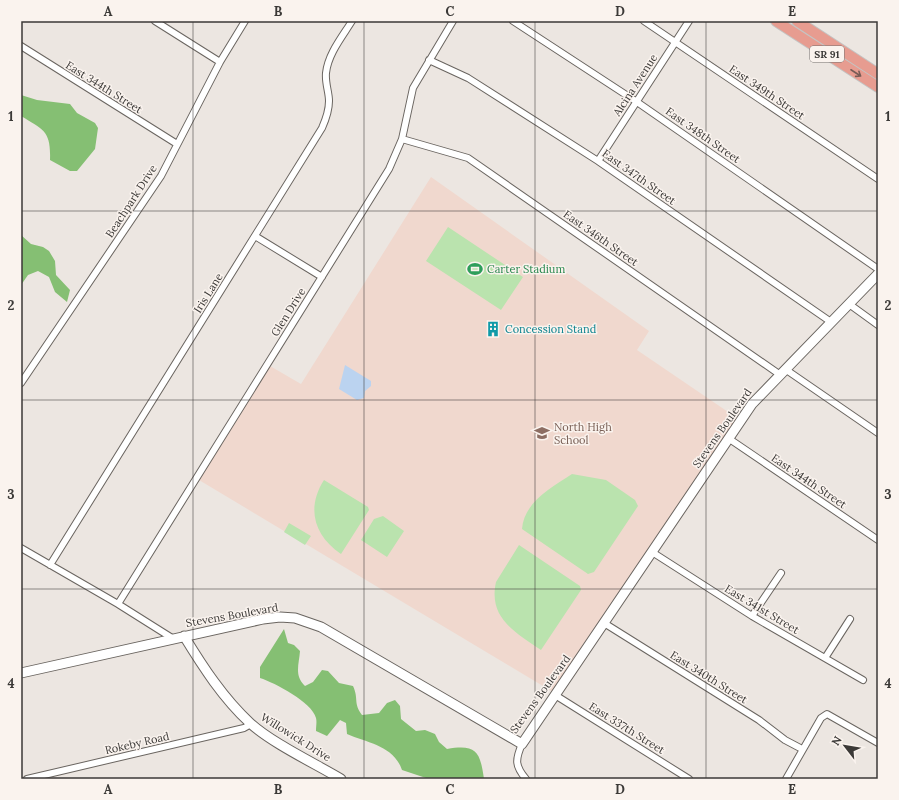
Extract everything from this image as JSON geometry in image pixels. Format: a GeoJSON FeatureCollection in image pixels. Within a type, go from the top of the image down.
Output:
{"type":"FeatureCollection","features":[{"type":"Feature","properties":{"kind":"main road","name":"SR 91"},"geometry":{"type":"LineString","coordinates":[[776,21],[878,87]]}},
{"type":"Feature","properties":{"kind":"main road","name":"SR 91"},"geometry":{"type":"LineString","coordinates":[[797,21],[878,74]]}},
{"type":"Feature","properties":{"kind":"street"},"geometry":{"type":"LineString","coordinates":[[155,21],[220,62]]}},
{"type":"Feature","properties":{"kind":"street","name":"Beachpark Drive"},"geometry":{"type":"LineString","coordinates":[[21,383],[161,176],[220,62],[245,21]]}},
{"type":"Feature","properties":{"kind":"street","name":"Iris Lane"},"geometry":{"type":"LineString","coordinates":[[50,565],[322,128],[327,115],[329,100],[326,82],[328,63],[331,54],[352,21]]}},
{"type":"Feature","properties":{"kind":"street","name":"Glen Drive"},"geometry":{"type":"LineString","coordinates":[[118,604],[389,170],[402,139],[413,88],[453,21]]}},
{"type":"Feature","properties":{"kind":"street","name":"East 348th Street"},"geometry":{"type":"LineString","coordinates":[[513,21],[637,102],[878,269]]}},
{"type":"Feature","properties":{"kind":"street","name":"East 349th Street"},"geometry":{"type":"LineString","coordinates":[[644,21],[878,179]]}},
{"type":"Feature","properties":{"kind":"street","name":"Alcina Avenue"},"geometry":{"type":"LineString","coordinates":[[598,160],[689,21]]}},
{"type":"Feature","properties":{"kind":"street","name":"East 344th Street"},"geometry":{"type":"LineString","coordinates":[[21,46],[177,144]]}},
{"type":"Feature","properties":{"kind":"street","name":"East 347th Street"},"geometry":{"type":"LineString","coordinates":[[429,60],[468,78],[598,160],[831,322]]}},
{"type":"Feature","properties":{"kind":"street","name":"East 346th Street"},"geometry":{"type":"LineString","coordinates":[[402,139],[468,158],[782,372],[878,433]]}},
{"type":"Feature","properties":{"kind":"street"},"geometry":{"type":"LineString","coordinates":[[255,236],[322,277]]}},
{"type":"Feature","properties":{"kind":"street","name":"Stevens Boulevard"},"geometry":{"type":"LineString","coordinates":[[21,673],[172,638],[280,617],[295,618],[332,632],[522,744],[752,404],[878,274]]}},
{"type":"Feature","properties":{"kind":"street"},"geometry":{"type":"LineString","coordinates":[[849,304],[878,325]]}},
{"type":"Feature","properties":{"kind":"street","name":"East 344th Street"},"geometry":{"type":"LineString","coordinates":[[728,438],[878,540]]}},
{"type":"Feature","properties":{"kind":"street"},"geometry":{"type":"LineString","coordinates":[[21,548],[118,604],[172,638]]}},
{"type":"Feature","properties":{"kind":"street","name":"East 341st Street"},"geometry":{"type":"LineString","coordinates":[[652,552],[752,616],[863,680]]}},
{"type":"Feature","properties":{"kind":"street"},"geometry":{"type":"LineString","coordinates":[[752,616],[781,573]]}},
{"type":"Feature","properties":{"kind":"street"},"geometry":{"type":"LineString","coordinates":[[825,658],[850,619]]}},
{"type":"Feature","properties":{"kind":"street","name":"East 340th Street"},"geometry":{"type":"LineString","coordinates":[[604,623],[759,720],[785,740],[802,749]]}},
{"type":"Feature","properties":{"kind":"street","name":"Willowick Drive"},"geometry":{"type":"LineString","coordinates":[[184,636],[230,703],[251,724],[341,779]]}},
{"type":"Feature","properties":{"kind":"street","name":"East 337th Street"},"geometry":{"type":"LineString","coordinates":[[555,695],[689,779]]}},
{"type":"Feature","properties":{"kind":"street"},"geometry":{"type":"LineString","coordinates":[[786,779],[821,718],[827,714],[878,742]]}},
{"type":"Feature","properties":{"kind":"street","name":"Rokeby Road"},"geometry":{"type":"LineString","coordinates":[[27,779],[244,728],[251,724]]}},
{"type":"Feature","properties":{"kind":"street"},"geometry":{"type":"LineString","coordinates":[[522,744],[517,755],[518,769],[526,779]]}},
{"type":"Feature","properties":{"kind":"shaded area","name":"North High School"},"geometry":{"type":"Polygon","coordinates":[[[431,177],[649,331],[637,350],[737,418],[553,692],[199,480],[270,366],[301,384],[431,177]]]}},
{"type":"Feature","properties":{"kind":"green space"},"geometry":{"type":"Polygon","coordinates":[[[21,95],[37,100],[70,104],[77,113],[95,123],[98,128],[95,149],[77,171],[70,171],[50,160],[49,143],[44,132],[41,128],[21,116],[21,95]]]}},
{"type":"Feature","properties":{"kind":"green space","name":"Carter Stadium"},"geometry":{"type":"Polygon","coordinates":[[[448,227],[523,277],[501,310],[426,261],[448,227]]]}},
{"type":"Feature","properties":{"kind":"green space"},"geometry":{"type":"Polygon","coordinates":[[[21,235],[31,244],[43,247],[49,251],[55,261],[56,275],[70,290],[67,302],[55,292],[49,277],[38,271],[28,275],[21,285],[21,235]]]}},
{"type":"Feature","properties":{"kind":"green space"},"geometry":{"type":"Polygon","coordinates":[[[572,474],[606,480],[635,500],[638,506],[594,572],[588,574],[522,529],[524,519],[533,503],[548,490],[572,474]]]}},
{"type":"Feature","properties":{"kind":"green space"},"geometry":{"type":"Polygon","coordinates":[[[324,480],[368,507],[369,510],[341,554],[324,539],[316,521],[314,511],[315,501],[318,490],[324,480]]]}},
{"type":"Feature","properties":{"kind":"green space"},"geometry":{"type":"Polygon","coordinates":[[[383,516],[404,531],[387,557],[361,540],[374,519],[383,516]]]}},
{"type":"Feature","properties":{"kind":"green space"},"geometry":{"type":"Polygon","coordinates":[[[289,523],[311,536],[305,545],[284,532],[289,523]]]}},
{"type":"Feature","properties":{"kind":"green space"},"geometry":{"type":"Polygon","coordinates":[[[519,545],[580,586],[581,590],[541,650],[522,637],[506,623],[500,615],[496,605],[496,582],[519,545]]]}},
{"type":"Feature","properties":{"kind":"green space"},"geometry":{"type":"Polygon","coordinates":[[[284,629],[288,643],[294,645],[300,651],[298,674],[305,686],[313,682],[322,670],[328,671],[339,683],[353,686],[359,711],[362,715],[379,713],[387,703],[395,700],[400,706],[401,719],[416,731],[425,730],[435,734],[439,742],[447,749],[465,748],[471,749],[475,752],[481,762],[484,779],[429,779],[402,770],[398,762],[387,750],[347,734],[346,723],[340,720],[327,736],[316,731],[316,718],[308,706],[275,684],[260,678],[260,667],[284,629]]]}},
{"type":"Feature","properties":{"kind":"water"},"geometry":{"type":"Polygon","coordinates":[[[345,365],[371,381],[371,386],[365,391],[364,398],[357,400],[339,389],[345,365]]]}},
{"type":"Feature","properties":{"kind":"place","name":"Carter Stadium"},"geometry":{"type":"Point","coordinates":[475,269]}},
{"type":"Feature","properties":{"kind":"place","name":"Concession Stand"},"geometry":{"type":"Point","coordinates":[493,329]}},
{"type":"Feature","properties":{"kind":"place","name":"North High School"},"geometry":{"type":"Point","coordinates":[542,433]}}]}
